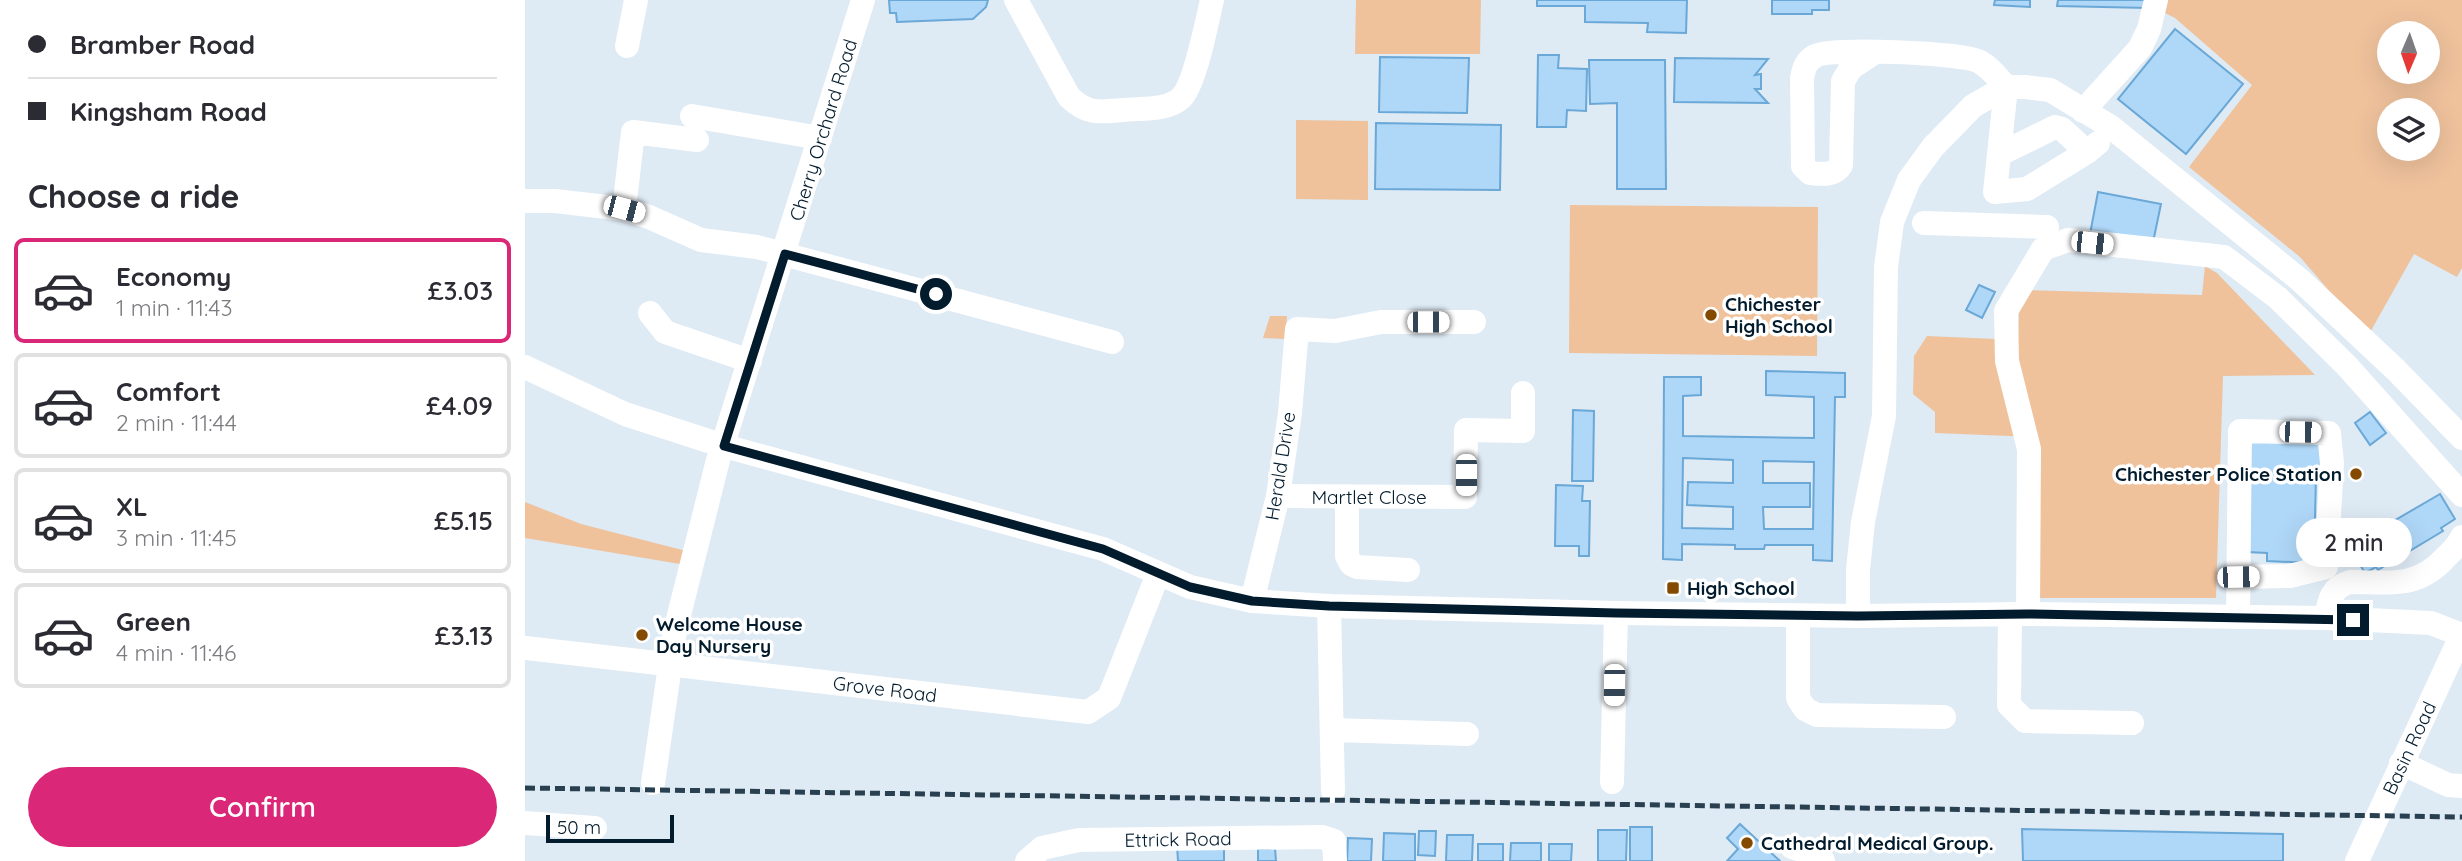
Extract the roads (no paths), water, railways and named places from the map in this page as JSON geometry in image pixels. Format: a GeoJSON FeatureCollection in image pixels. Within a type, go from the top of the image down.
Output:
{"type":"FeatureCollection","features":[{"type":"Feature","properties":{"kind":"street"},"geometry":{"type":"LineString","coordinates":[[627,46],[636,0]]}},
{"type":"Feature","properties":{"kind":"street","name":"Cherry Orchard Road"},"geometry":{"type":"LineString","coordinates":[[653,783],[668,663],[708,500],[863,0]]}},
{"type":"Feature","properties":{"kind":"street"},"geometry":{"type":"LineString","coordinates":[[1016,0],[1069,97],[1079,107],[1094,113],[1164,106],[1181,98],[1190,84],[1213,0]]}},
{"type":"Feature","properties":{"kind":"street"},"geometry":{"type":"LineString","coordinates":[[2083,111],[2140,48],[2149,29],[2156,0]]}},
{"type":"Feature","properties":{"kind":"street"},"geometry":{"type":"LineString","coordinates":[[1875,52],[1851,68],[1843,81],[1841,165],[1838,171],[1811,173],[1803,166],[1804,68],[1808,60],[1824,52],[1875,52],[1976,60],[2006,87]]}},
{"type":"Feature","properties":{"kind":"street"},"geometry":{"type":"LineString","coordinates":[[1858,616],[1858,570],[1863,522],[1884,416],[1886,267],[1892,222],[1909,180],[1933,147],[1973,106],[2006,87],[2025,86],[2050,90],[2111,127],[2299,280],[2396,370],[2462,438]]}},
{"type":"Feature","properties":{"kind":"street"},"geometry":{"type":"LineString","coordinates":[[1992,225],[2006,87]]}},
{"type":"Feature","properties":{"kind":"street"},"geometry":{"type":"LineString","coordinates":[[2000,154],[2055,127],[2062,129],[2087,152]]}},
{"type":"Feature","properties":{"kind":"street"},"geometry":{"type":"LineString","coordinates":[[1995,192],[2027,189],[2087,152],[2111,127]]}},
{"type":"Feature","properties":{"kind":"street"},"geometry":{"type":"LineString","coordinates":[[624,209],[633,132],[695,128],[820,138]]}},
{"type":"Feature","properties":{"kind":"street"},"geometry":{"type":"LineString","coordinates":[[525,201],[555,201],[624,209],[649,216],[701,240],[758,247],[1112,342]]}},
{"type":"Feature","properties":{"kind":"street"},"geometry":{"type":"LineString","coordinates":[[1924,223],[2047,228]]}},
{"type":"Feature","properties":{"kind":"street"},"geometry":{"type":"LineString","coordinates":[[2132,723],[2025,721],[2009,705],[2019,614],[2029,449],[2007,361],[2006,312],[2043,249],[2069,240],[2224,257],[2279,298],[2347,366],[2462,495]]}},
{"type":"Feature","properties":{"kind":"street"},"geometry":{"type":"LineString","coordinates":[[650,313],[664,332],[750,361]]}},
{"type":"Feature","properties":{"kind":"street","name":"Herald Drive"},"geometry":{"type":"LineString","coordinates":[[1252,601],[1279,496],[1297,330],[1335,331],[1381,322],[1474,322]]}},
{"type":"Feature","properties":{"kind":"street"},"geometry":{"type":"LineString","coordinates":[[525,367],[625,414],[724,446],[1103,549],[1190,587],[1252,601],[1329,606],[1798,616],[2019,614],[2326,618],[2431,623],[2462,635]]}},
{"type":"Feature","properties":{"kind":"street","name":"Martlet Close"},"geometry":{"type":"LineString","coordinates":[[1279,496],[1465,497],[1466,430],[1523,430],[1523,393]]}},
{"type":"Feature","properties":{"kind":"street"},"geometry":{"type":"LineString","coordinates":[[2238,577],[2290,576],[2326,567],[2332,463],[2329,433],[2240,431],[2238,577],[2238,617]]}},
{"type":"Feature","properties":{"kind":"street"},"geometry":{"type":"LineString","coordinates":[[1347,497],[1347,556],[1350,564],[1357,567],[1408,569]]}},
{"type":"Feature","properties":{"kind":"street"},"geometry":{"type":"LineString","coordinates":[[2326,618],[2330,598],[2341,584],[2404,582],[2422,578],[2432,573],[2461,542]]}},
{"type":"Feature","properties":{"kind":"street","name":"Grove Road"},"geometry":{"type":"LineString","coordinates":[[525,648],[1088,712],[1109,698],[1158,574]]}},
{"type":"Feature","properties":{"kind":"street"},"geometry":{"type":"LineString","coordinates":[[1329,606],[1333,791]]}},
{"type":"Feature","properties":{"kind":"street"},"geometry":{"type":"LineString","coordinates":[[1612,782],[1616,613]]}},
{"type":"Feature","properties":{"kind":"street"},"geometry":{"type":"LineString","coordinates":[[1798,616],[1798,698],[1805,709],[1817,715],[1944,717]]}},
{"type":"Feature","properties":{"kind":"street","name":"Basin Road"},"geometry":{"type":"LineString","coordinates":[[2361,860],[2401,763],[2462,635]]}},
{"type":"Feature","properties":{"kind":"street"},"geometry":{"type":"LineString","coordinates":[[1332,730],[1467,734]]}},
{"type":"Feature","properties":{"kind":"street"},"geometry":{"type":"LineString","coordinates":[[2401,763],[2448,785],[2462,786]]}},
{"type":"Feature","properties":{"kind":"street"},"geometry":{"type":"LineString","coordinates":[[525,824],[595,828]]}},
{"type":"Feature","properties":{"kind":"street","name":"Ettrick Road"},"geometry":{"type":"LineString","coordinates":[[1027,861],[1042,848],[1079,840],[1322,838],[1334,851]]}},
{"type":"Feature","properties":{"kind":"street"},"geometry":{"type":"LineString","coordinates":[[1792,847],[1818,855],[1823,861]]}},
{"type":"Feature","properties":{"kind":"railway"},"geometry":{"type":"LineString","coordinates":[[525,788],[2462,817]]}},
{"type":"Feature","properties":{"kind":"place","name":"Chichester High School"},"geometry":{"type":"Point","coordinates":[1711,315]}},
{"type":"Feature","properties":{"kind":"place","name":"Chichester Police Station"},"geometry":{"type":"Point","coordinates":[2356,474]}},
{"type":"Feature","properties":{"kind":"place","name":"High School"},"geometry":{"type":"Point","coordinates":[1673,588]}},
{"type":"Feature","properties":{"kind":"place","name":"Welcome House Day Nursery"},"geometry":{"type":"Point","coordinates":[642,635]}},
{"type":"Feature","properties":{"kind":"place","name":"Cathedral Medical Group."},"geometry":{"type":"Point","coordinates":[1747,843]}}]}
